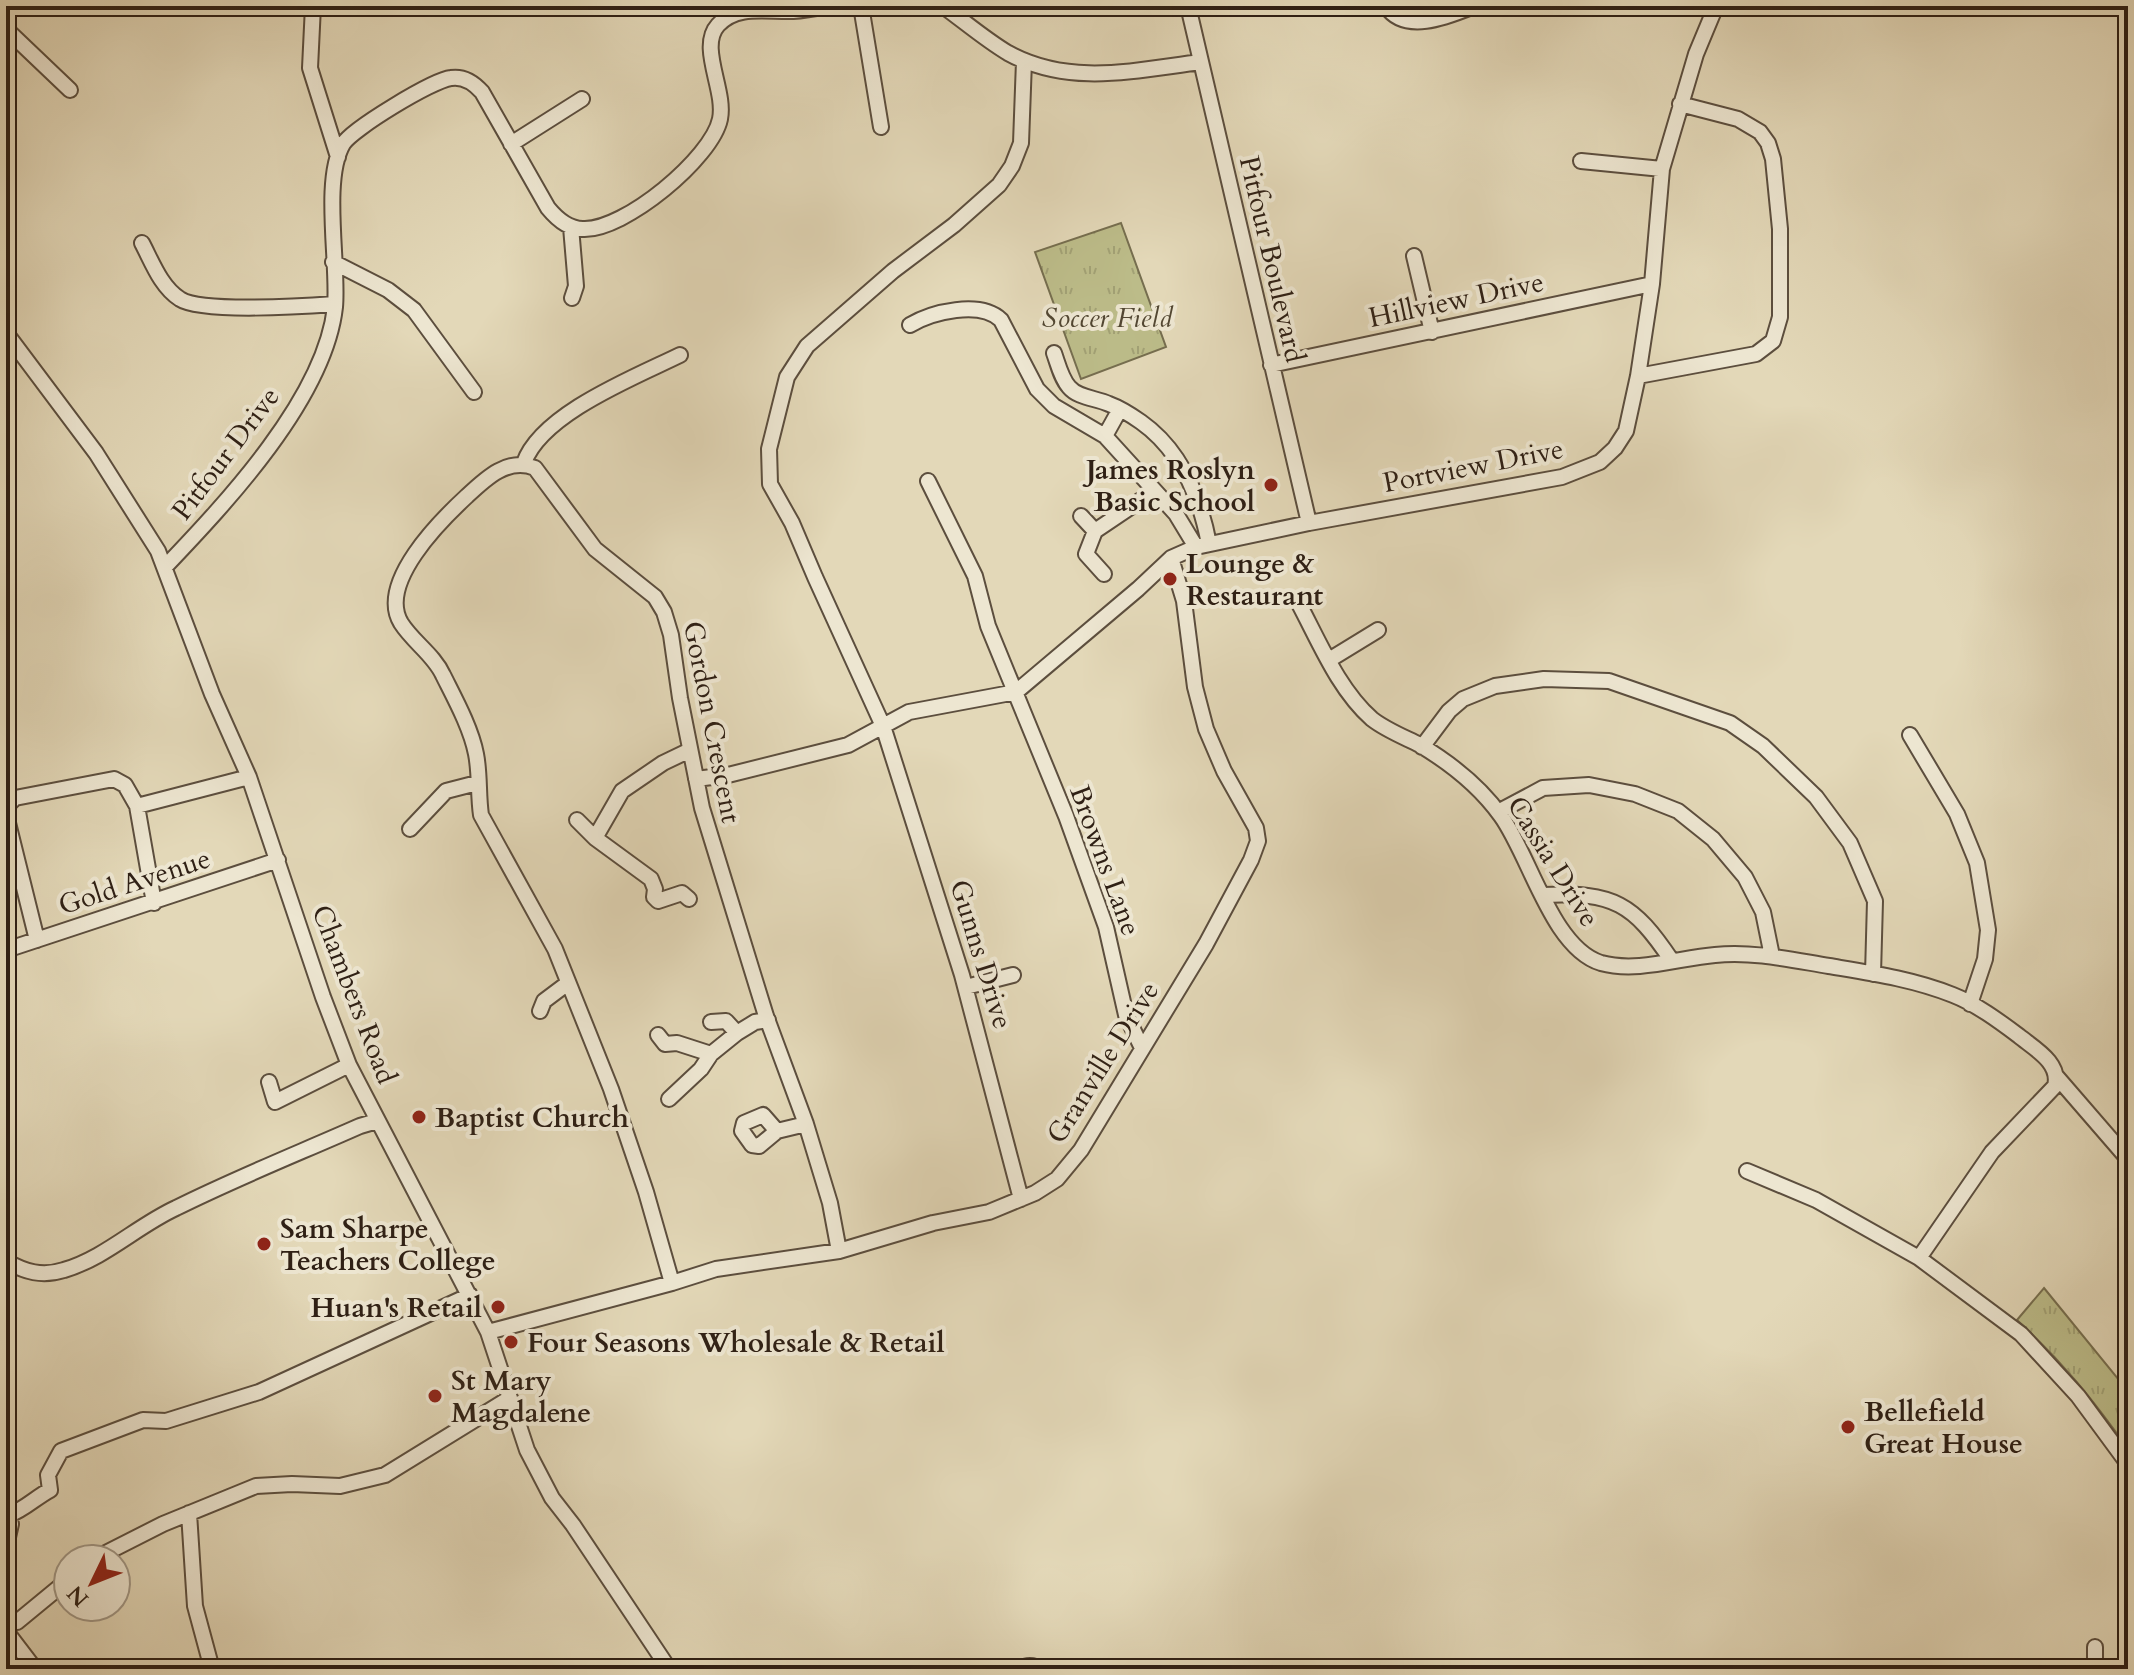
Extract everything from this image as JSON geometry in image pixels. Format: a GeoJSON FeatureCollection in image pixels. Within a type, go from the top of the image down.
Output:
{"type":"FeatureCollection","features":[{"type":"Feature","properties":{"kind":"street"},"geometry":{"type":"LineString","coordinates":[[313,6],[310,68],[338,157]]}},
{"type":"Feature","properties":{"kind":"street"},"geometry":{"type":"LineString","coordinates":[[338,157],[344,143],[358,129],[449,78],[458,77],[476,85],[558,220],[571,227],[598,227],[630,212],[668,187],[701,155],[715,132],[720,118],[721,95],[710,50],[712,33],[719,23],[733,14],[748,10],[795,11],[829,6]]}},
{"type":"Feature","properties":{"kind":"street"},"geometry":{"type":"LineString","coordinates":[[861,6],[881,127]]}},
{"type":"Feature","properties":{"kind":"street"},"geometry":{"type":"LineString","coordinates":[[943,6],[1005,51],[1024,61],[1057,71],[1101,75],[1201,62]]}},
{"type":"Feature","properties":{"kind":"street","name":"Pitfour Boulevard"},"geometry":{"type":"LineString","coordinates":[[1188,6],[1309,523]]}},
{"type":"Feature","properties":{"kind":"street"},"geometry":{"type":"LineString","coordinates":[[1386,6],[1389,11],[1405,19],[1426,22],[1446,18],[1474,6]]}},
{"type":"Feature","properties":{"kind":"street","name":"Portview Drive"},"geometry":{"type":"LineString","coordinates":[[1016,692],[1171,558],[1203,546],[1309,523],[1562,477],[1600,462],[1615,448],[1626,431],[1638,376],[1652,284],[1662,169],[1696,54],[1716,6]]}},
{"type":"Feature","properties":{"kind":"street"},"geometry":{"type":"LineString","coordinates":[[6,29],[70,90]]}},
{"type":"Feature","properties":{"kind":"street","name":"Gunns Drive"},"geometry":{"type":"LineString","coordinates":[[1021,1199],[966,987],[883,726],[792,523],[770,484],[769,449],[787,377],[807,346],[893,271],[954,225],[999,185],[1012,166],[1021,143],[1024,61]]}},
{"type":"Feature","properties":{"kind":"street"},"geometry":{"type":"LineString","coordinates":[[511,144],[582,99]]}},
{"type":"Feature","properties":{"kind":"street"},"geometry":{"type":"LineString","coordinates":[[1638,376],[1756,354],[1773,341],[1780,317],[1780,229],[1773,159],[1768,143],[1760,132],[1738,119],[1680,104]]}},
{"type":"Feature","properties":{"kind":"street","name":"Pitfour Drive"},"geometry":{"type":"LineString","coordinates":[[165,567],[239,487],[279,434],[313,376],[332,324],[335,304],[333,200],[338,157]]}},
{"type":"Feature","properties":{"kind":"street"},"geometry":{"type":"LineString","coordinates":[[1581,161],[1662,169]]}},
{"type":"Feature","properties":{"kind":"street"},"geometry":{"type":"LineString","coordinates":[[571,227],[576,286],[572,298]]}},
{"type":"Feature","properties":{"kind":"street"},"geometry":{"type":"LineString","coordinates":[[142,243],[159,276],[182,300],[233,307],[335,304]]}},
{"type":"Feature","properties":{"kind":"street"},"geometry":{"type":"LineString","coordinates":[[1414,256],[1432,332]]}},
{"type":"Feature","properties":{"kind":"street"},"geometry":{"type":"LineString","coordinates":[[333,262],[388,290],[414,310],[474,392]]}},
{"type":"Feature","properties":{"kind":"street","name":"Hillview Drive"},"geometry":{"type":"LineString","coordinates":[[1271,365],[1652,284]]}},
{"type":"Feature","properties":{"kind":"street"},"geometry":{"type":"LineString","coordinates":[[910,325],[928,315],[951,311],[986,311],[994,314],[1001,320],[1037,389],[1054,406],[1105,436],[1203,546]]}},
{"type":"Feature","properties":{"kind":"street","name":"Chambers Road"},"geometry":{"type":"LineString","coordinates":[[6,333],[96,453],[158,551],[212,694],[249,777],[349,1065],[488,1332],[527,1450],[552,1498],[669,1669]]}},
{"type":"Feature","properties":{"kind":"street"},"geometry":{"type":"LineString","coordinates":[[1054,353],[1063,379],[1073,391],[1120,409],[1156,434],[1171,451],[1187,475],[1202,508],[1203,546]]}},
{"type":"Feature","properties":{"kind":"street"},"geometry":{"type":"LineString","coordinates":[[672,1283],[646,1192],[611,1089],[555,949],[481,815],[476,754],[458,706],[441,670],[399,621],[396,599],[419,546],[443,518],[477,488],[508,465],[524,463],[534,447],[575,408],[680,355]]}},
{"type":"Feature","properties":{"kind":"street"},"geometry":{"type":"LineString","coordinates":[[1105,436],[1120,409]]}},
{"type":"Feature","properties":{"kind":"street","name":"Gordon Crescent"},"geometry":{"type":"LineString","coordinates":[[524,463],[535,468],[595,549],[655,597],[664,612],[671,635],[696,779],[716,862],[806,1124],[830,1203],[839,1251]]}},
{"type":"Feature","properties":{"kind":"street","name":"Browns Lane"},"geometry":{"type":"LineString","coordinates":[[928,481],[975,576],[988,626],[1066,816],[1106,927],[1126,1015],[1142,1048]]}},
{"type":"Feature","properties":{"kind":"street"},"geometry":{"type":"LineString","coordinates":[[1104,574],[1086,554],[1095,531],[1141,500],[1156,495]]}},
{"type":"Feature","properties":{"kind":"street"},"geometry":{"type":"LineString","coordinates":[[1081,516],[1095,531]]}},
{"type":"Feature","properties":{"kind":"street","name":"Granville Drive"},"geometry":{"type":"LineString","coordinates":[[488,1332],[716,1269],[839,1251],[933,1223],[989,1212],[1057,1179],[1081,1150],[1206,944],[1258,841],[1256,828],[1224,771],[1206,729],[1195,687],[1184,601],[1171,558]]}},
{"type":"Feature","properties":{"kind":"street","name":"Cassia Drive"},"geometry":{"type":"LineString","coordinates":[[1298,602],[1354,701],[1375,721],[1452,766],[1498,812],[1515,836],[1543,895],[1571,942],[1584,956],[1602,963],[1628,967],[1718,954],[1772,956],[1917,983],[1955,995],[1995,1018],[2039,1052],[2128,1159]]}},
{"type":"Feature","properties":{"kind":"street"},"geometry":{"type":"LineString","coordinates":[[1329,660],[1378,630]]}},
{"type":"Feature","properties":{"kind":"street"},"geometry":{"type":"LineString","coordinates":[[1422,747],[1449,711],[1463,699],[1495,686],[1544,679],[1609,681],[1730,723],[1763,746],[1816,797],[1850,843],[1875,901],[1873,974]]}},
{"type":"Feature","properties":{"kind":"street"},"geometry":{"type":"LineString","coordinates":[[696,779],[728,775],[848,745],[909,712],[1016,692]]}},
{"type":"Feature","properties":{"kind":"street"},"geometry":{"type":"LineString","coordinates":[[1910,735],[1957,814],[1977,863],[1988,930],[1985,959],[1970,1004]]}},
{"type":"Feature","properties":{"kind":"street"},"geometry":{"type":"LineString","coordinates":[[595,838],[622,791],[663,763],[690,750]]}},
{"type":"Feature","properties":{"kind":"street"},"geometry":{"type":"LineString","coordinates":[[137,806],[249,777]]}},
{"type":"Feature","properties":{"kind":"street"},"geometry":{"type":"LineString","coordinates":[[37,940],[7,819],[8,805],[15,798],[114,779],[125,785],[137,806],[154,903]]}},
{"type":"Feature","properties":{"kind":"street"},"geometry":{"type":"LineString","coordinates":[[410,829],[446,791],[477,783]]}},
{"type":"Feature","properties":{"kind":"street"},"geometry":{"type":"LineString","coordinates":[[1498,812],[1543,788],[1589,785],[1635,794],[1678,811],[1713,839],[1745,877],[1763,912],[1772,956]]}},
{"type":"Feature","properties":{"kind":"street"},"geometry":{"type":"LineString","coordinates":[[577,820],[595,838],[651,879],[654,897],[658,901],[682,893],[689,899]]}},
{"type":"Feature","properties":{"kind":"street","name":"Gold Avenue"},"geometry":{"type":"LineString","coordinates":[[6,950],[278,860]]}},
{"type":"Feature","properties":{"kind":"street"},"geometry":{"type":"LineString","coordinates":[[1543,895],[1604,897],[1628,909],[1649,927],[1672,961]]}},
{"type":"Feature","properties":{"kind":"street"},"geometry":{"type":"LineString","coordinates":[[966,987],[1013,975]]}},
{"type":"Feature","properties":{"kind":"street"},"geometry":{"type":"LineString","coordinates":[[540,1011],[544,1001],[568,983]]}},
{"type":"Feature","properties":{"kind":"street"},"geometry":{"type":"LineString","coordinates":[[669,1099],[692,1079],[711,1054],[737,1033],[755,1022],[768,1020]]}},
{"type":"Feature","properties":{"kind":"street"},"geometry":{"type":"LineString","coordinates":[[711,1022],[726,1021],[737,1033]]}},
{"type":"Feature","properties":{"kind":"street"},"geometry":{"type":"LineString","coordinates":[[658,1035],[665,1044],[677,1043],[711,1054]]}},
{"type":"Feature","properties":{"kind":"street"},"geometry":{"type":"LineString","coordinates":[[269,1082],[275,1102],[349,1065]]}},
{"type":"Feature","properties":{"kind":"street"},"geometry":{"type":"LineString","coordinates":[[1919,1258],[1992,1152],[2055,1086],[2057,1077]]}},
{"type":"Feature","properties":{"kind":"street"},"geometry":{"type":"LineString","coordinates":[[6,1261],[26,1272],[63,1271],[86,1262],[143,1224],[176,1207],[377,1121]]}},
{"type":"Feature","properties":{"kind":"street"},"geometry":{"type":"LineString","coordinates":[[777,1131],[806,1124]]}},
{"type":"Feature","properties":{"kind":"street"},"geometry":{"type":"LineString","coordinates":[[1747,1171],[1816,1200],[1919,1258],[2021,1334],[2078,1396],[2128,1464]]}},
{"type":"Feature","properties":{"kind":"street"},"geometry":{"type":"LineString","coordinates":[[6,1546],[11,1524],[9,1515],[27,1508],[50,1490],[48,1475],[61,1451],[143,1420],[166,1421],[259,1392],[470,1295]]}},
{"type":"Feature","properties":{"kind":"street"},"geometry":{"type":"LineString","coordinates":[[127,1543],[256,1486],[340,1486],[385,1475],[510,1398]]}},
{"type":"Feature","properties":{"kind":"street"},"geometry":{"type":"LineString","coordinates":[[189,1513],[195,1606],[212,1669]]}},
{"type":"Feature","properties":{"kind":"street"},"geometry":{"type":"LineString","coordinates":[[6,1620],[17,1622],[52,1593]]}},
{"type":"Feature","properties":{"kind":"street"},"geometry":{"type":"LineString","coordinates":[[6,1631],[35,1669]]}},
{"type":"Feature","properties":{"kind":"street"},"geometry":{"type":"LineString","coordinates":[[2095,1647],[2095,1669]]}},
{"type":"Feature","properties":{"kind":"street"},"geometry":{"type":"LineString","coordinates":[[1020,1669],[1024,1666],[1039,1669]]}},
{"type":"Feature","properties":{"kind":"green space","name":"Soccer Field"},"geometry":{"type":"Polygon","coordinates":[[[1121,223],[1166,347],[1081,379],[1035,252],[1121,223]]]}},
{"type":"Feature","properties":{"kind":"green space"},"geometry":{"type":"Polygon","coordinates":[[[2044,1288],[2128,1391],[2128,1449],[2076,1382],[2017,1320],[2044,1288]]]}},
{"type":"Feature","properties":{"kind":"place","name":"James Roslyn Basic School"},"geometry":{"type":"Point","coordinates":[1271,485]}},
{"type":"Feature","properties":{"kind":"place","name":"Lounge & Restaurant"},"geometry":{"type":"Point","coordinates":[1170,579]}},
{"type":"Feature","properties":{"kind":"place","name":"Baptist Church"},"geometry":{"type":"Point","coordinates":[419,1117]}},
{"type":"Feature","properties":{"kind":"place","name":"Sam Sharpe Teachers College"},"geometry":{"type":"Point","coordinates":[264,1244]}},
{"type":"Feature","properties":{"kind":"place","name":"Huan's Retail"},"geometry":{"type":"Point","coordinates":[498,1307]}},
{"type":"Feature","properties":{"kind":"place","name":"Four Seasons Wholesale & Retail"},"geometry":{"type":"Point","coordinates":[511,1342]}},
{"type":"Feature","properties":{"kind":"place","name":"St Mary Magdalene"},"geometry":{"type":"Point","coordinates":[435,1396]}},
{"type":"Feature","properties":{"kind":"place","name":"Bellefield Great House"},"geometry":{"type":"Point","coordinates":[1848,1427]}}]}
